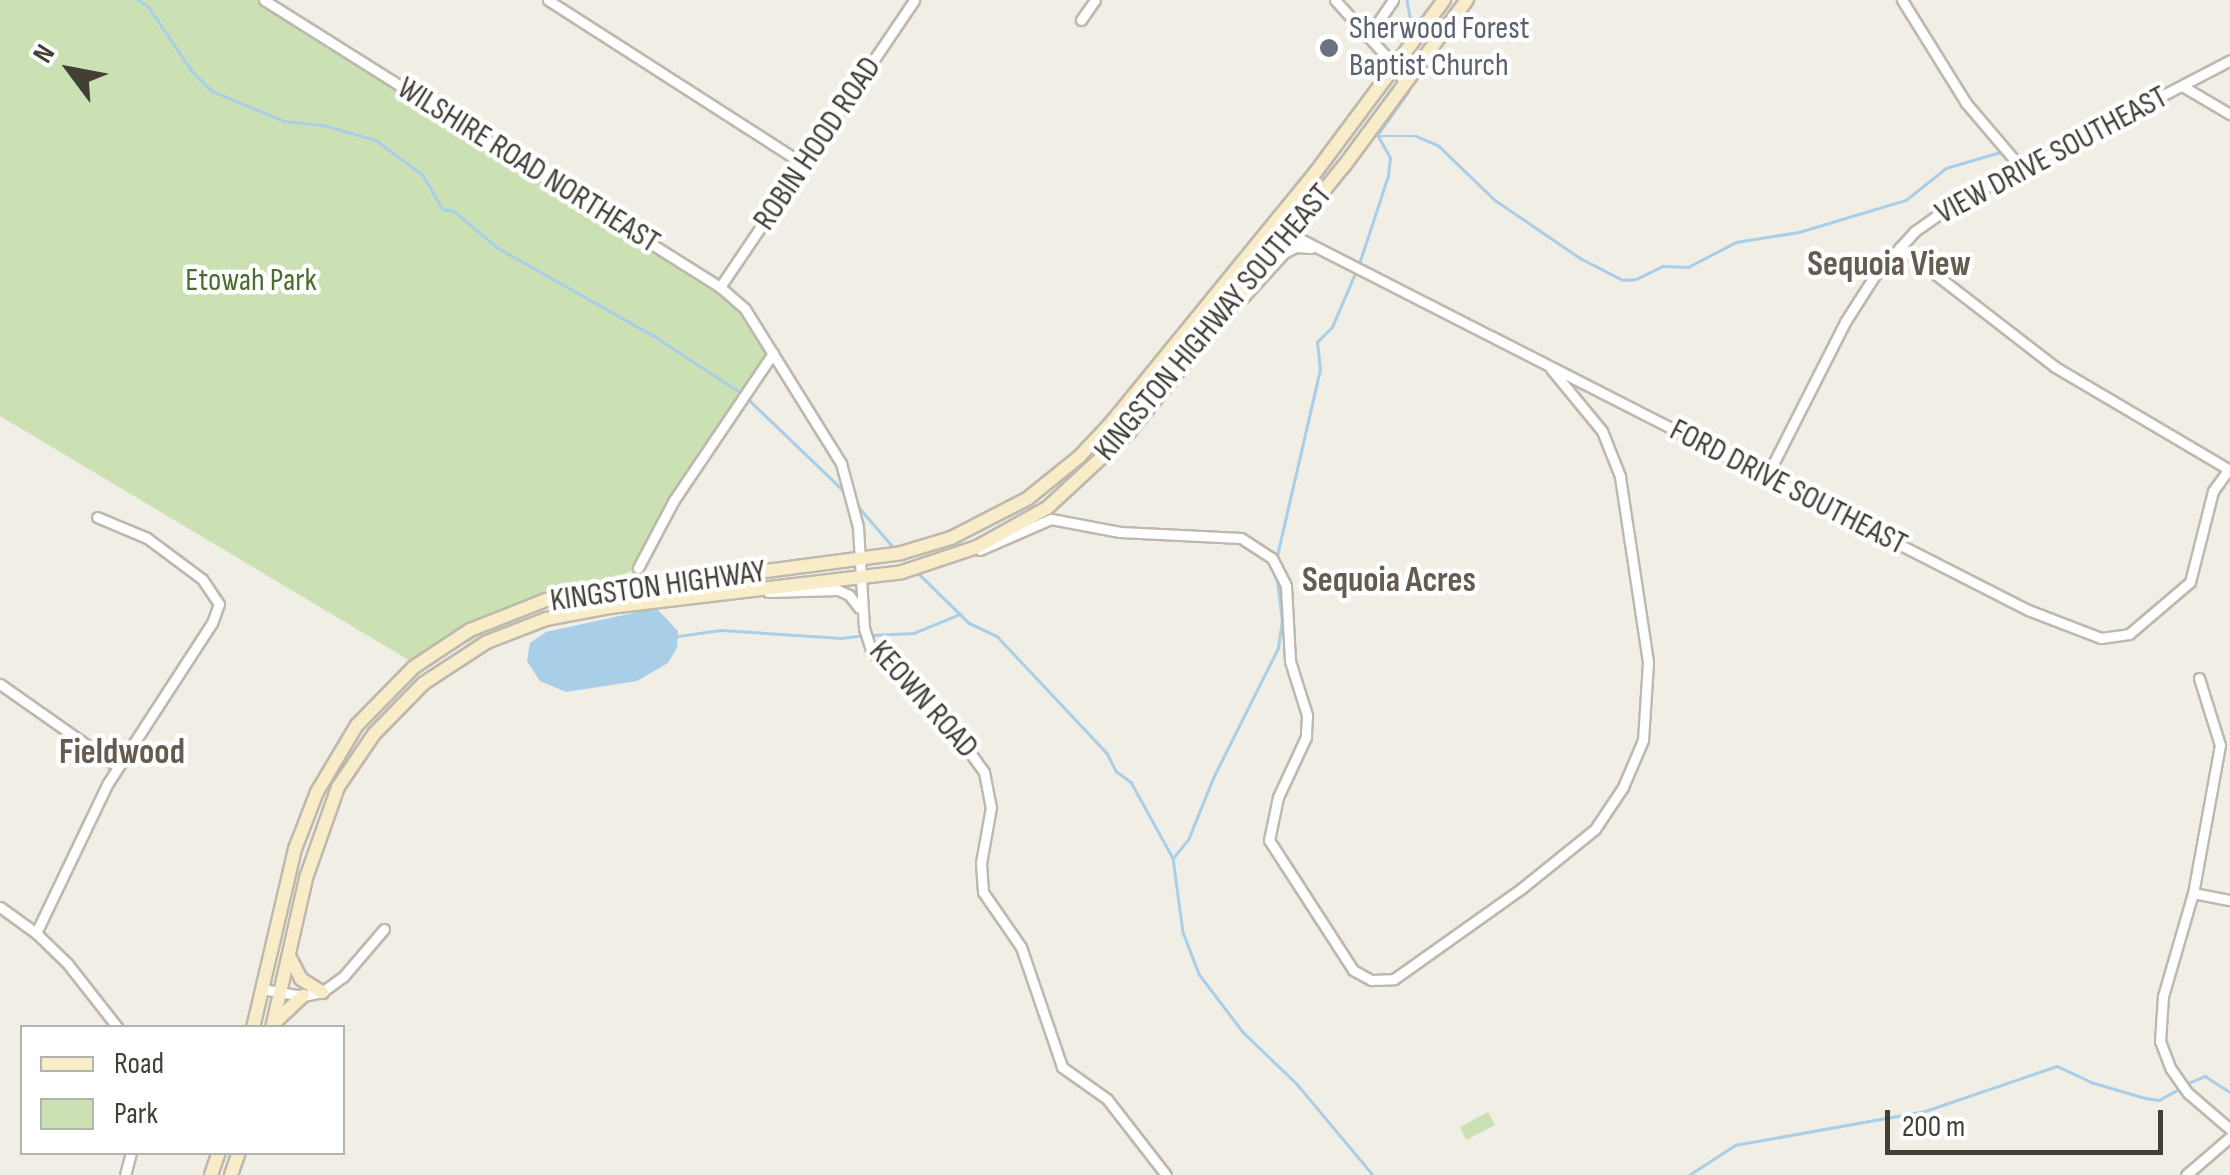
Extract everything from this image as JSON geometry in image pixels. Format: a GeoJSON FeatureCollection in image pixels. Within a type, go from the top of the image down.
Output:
{"type":"FeatureCollection","features":[{"type":"Feature","properties":{"kind":"main road","name":"KINGSTON HIGHWAY"},"geometry":{"type":"LineString","coordinates":[[254,1025],[295,849],[312,802],[350,734],[414,667],[486,622],[546,600],[901,553],[982,524],[1053,480],[1112,422],[1274,224],[1444,0]]}},
{"type":"Feature","properties":{"kind":"main road","name":"KINGSTON HIGHWAY SOUTHEAST"},"geometry":{"type":"LineString","coordinates":[[902,572],[953,557],[1021,524],[1068,492],[1129,432],[1290,234],[1467,0]]}},
{"type":"Feature","properties":{"kind":"main road","name":"KINGSTON HIGHWAY"},"geometry":{"type":"LineString","coordinates":[[272,1025],[315,848],[338,788],[374,734],[424,683],[487,642],[546,620],[902,572]]}},
{"type":"Feature","properties":{"kind":"main road"},"geometry":{"type":"LineString","coordinates":[[288,956],[301,979],[322,992]]}},
{"type":"Feature","properties":{"kind":"main road"},"geometry":{"type":"LineString","coordinates":[[273,1025],[303,996]]}},
{"type":"Feature","properties":{"kind":"street","name":"WILSHIRE ROAD NORTHEAST"},"geometry":{"type":"LineString","coordinates":[[264,0],[720,287],[745,309],[841,463],[852,494],[858,580]]}},
{"type":"Feature","properties":{"kind":"street"},"geometry":{"type":"LineString","coordinates":[[548,0],[805,164]]}},
{"type":"Feature","properties":{"kind":"street"},"geometry":{"type":"LineString","coordinates":[[902,0],[903,18]]}},
{"type":"Feature","properties":{"kind":"street","name":"ROBIN HOOD ROAD"},"geometry":{"type":"LineString","coordinates":[[720,287],[914,0]]}},
{"type":"Feature","properties":{"kind":"street"},"geometry":{"type":"LineString","coordinates":[[1080,20],[1096,0]]}},
{"type":"Feature","properties":{"kind":"street"},"geometry":{"type":"LineString","coordinates":[[1335,0],[1395,66],[1406,84]]}},
{"type":"Feature","properties":{"kind":"street"},"geometry":{"type":"LineString","coordinates":[[1368,37],[1393,0]]}},
{"type":"Feature","properties":{"kind":"street"},"geometry":{"type":"LineString","coordinates":[[1902,0],[1946,75],[2023,170]]}},
{"type":"Feature","properties":{"kind":"street","name":"VIEW DRIVE SOUTHEAST"},"geometry":{"type":"LineString","coordinates":[[1768,474],[1844,322],[1900,247],[1952,205],[2230,60]]}},
{"type":"Feature","properties":{"kind":"street"},"geometry":{"type":"LineString","coordinates":[[2182,86],[2230,114]]}},
{"type":"Feature","properties":{"kind":"street","name":"FORD DRIVE SOUTHEAST"},"geometry":{"type":"LineString","coordinates":[[1274,224],[2028,610],[2082,633],[2110,638],[2129,634],[2190,582],[2213,491],[2230,469]]}},
{"type":"Feature","properties":{"kind":"street"},"geometry":{"type":"LineString","coordinates":[[1219,321],[1284,253],[1296,247],[1319,249]]}},
{"type":"Feature","properties":{"kind":"street"},"geometry":{"type":"LineString","coordinates":[[1900,247],[2055,368],[2230,469]]}},
{"type":"Feature","properties":{"kind":"street"},"geometry":{"type":"LineString","coordinates":[[638,568],[661,522],[773,353]]}},
{"type":"Feature","properties":{"kind":"street"},"geometry":{"type":"LineString","coordinates":[[953,557],[1006,541],[1042,521],[1120,532],[1241,538],[1272,558],[1286,586],[1290,661],[1308,715],[1302,750],[1272,812],[1269,840],[1353,970],[1371,980],[1394,978],[1588,836],[1610,811],[1643,740],[1648,662],[1620,476],[1595,421],[1552,369]]}},
{"type":"Feature","properties":{"kind":"street"},"geometry":{"type":"LineString","coordinates":[[1068,492],[1061,506],[1070,522]]}},
{"type":"Feature","properties":{"kind":"street"},"geometry":{"type":"LineString","coordinates":[[36,933],[118,767],[212,624],[218,604],[202,578],[147,538],[96,516]]}},
{"type":"Feature","properties":{"kind":"street","name":"KEOWN ROAD"},"geometry":{"type":"LineString","coordinates":[[858,580],[867,641],[880,661],[938,707],[984,772],[991,806],[981,863],[983,892],[1020,947],[1062,1067],[1107,1099],[1166,1175]]}},
{"type":"Feature","properties":{"kind":"street"},"geometry":{"type":"LineString","coordinates":[[745,592],[838,590],[849,595],[862,614]]}},
{"type":"Feature","properties":{"kind":"street"},"geometry":{"type":"LineString","coordinates":[[2199,678],[2225,745],[2193,893],[2162,996],[2160,1041],[2171,1069],[2188,1093],[2230,1129]]}},
{"type":"Feature","properties":{"kind":"street"},"geometry":{"type":"LineString","coordinates":[[0,684],[118,767]]}},
{"type":"Feature","properties":{"kind":"street"},"geometry":{"type":"LineString","coordinates":[[2193,893],[2230,900]]}},
{"type":"Feature","properties":{"kind":"street"},"geometry":{"type":"LineString","coordinates":[[0,907],[36,933],[115,1025]]}},
{"type":"Feature","properties":{"kind":"street"},"geometry":{"type":"LineString","coordinates":[[262,989],[303,996],[322,992],[343,977],[384,929]]}},
{"type":"Feature","properties":{"kind":"street"},"geometry":{"type":"LineString","coordinates":[[2186,1175],[2230,1138]]}},
{"type":"Feature","properties":{"kind":"green space","name":"Etowah Park"},"geometry":{"type":"Polygon","coordinates":[[[0,0],[263,0],[734,298],[773,353],[638,568],[417,665],[0,416],[0,0]]]}},
{"type":"Feature","properties":{"kind":"green space"},"geometry":{"type":"Polygon","coordinates":[[[1488,1112],[1495,1125],[1466,1140],[1460,1127],[1488,1112]]]}},
{"type":"Feature","properties":{"kind":"water"},"geometry":{"type":"Polygon","coordinates":[[[656,608],[678,631],[677,648],[668,663],[637,681],[566,692],[540,681],[527,661],[530,643],[546,632],[656,608]]]}},
{"type":"Feature","properties":{"kind":"waterway"},"geometry":{"type":"LineString","coordinates":[[138,0],[148,6],[192,71],[212,91],[284,121],[323,125],[376,140],[423,175],[443,209],[454,211],[498,248],[654,336],[740,392]]}},
{"type":"Feature","properties":{"kind":"waterway"},"geometry":{"type":"LineString","coordinates":[[1407,0],[1413,35]]}},
{"type":"Feature","properties":{"kind":"waterway"},"geometry":{"type":"LineString","coordinates":[[1378,134],[1408,92]]}},
{"type":"Feature","properties":{"kind":"waterway"},"geometry":{"type":"LineString","coordinates":[[1378,136],[1416,136],[1439,146],[1495,200],[1580,258],[1623,280],[1636,279],[1663,266],[1688,267],[1736,242],[1799,232],[1906,200],[1946,168],[2000,152]]}},
{"type":"Feature","properties":{"kind":"waterway"},"geometry":{"type":"LineString","coordinates":[[1359,264],[1388,176],[1390,158],[1378,136]]}},
{"type":"Feature","properties":{"kind":"waterway"},"geometry":{"type":"LineString","coordinates":[[1276,560],[1320,370],[1317,342],[1332,327],[1356,271]]}},
{"type":"Feature","properties":{"kind":"waterway"},"geometry":{"type":"LineString","coordinates":[[746,397],[845,492]]}},
{"type":"Feature","properties":{"kind":"waterway"},"geometry":{"type":"LineString","coordinates":[[857,505],[894,548]]}},
{"type":"Feature","properties":{"kind":"waterway"},"geometry":{"type":"LineString","coordinates":[[917,572],[969,623],[997,636],[1107,753],[1116,771],[1131,782],[1173,858],[1183,932],[1199,974],[1243,1032],[1297,1084],[1373,1175]]}},
{"type":"Feature","properties":{"kind":"waterway"},"geometry":{"type":"LineString","coordinates":[[1174,857],[1188,840],[1213,778],[1278,648],[1282,621],[1276,573]]}},
{"type":"Feature","properties":{"kind":"waterway"},"geometry":{"type":"LineString","coordinates":[[872,635],[914,633],[960,614]]}},
{"type":"Feature","properties":{"kind":"waterway"},"geometry":{"type":"LineString","coordinates":[[678,636],[721,630],[841,638],[864,635]]}},
{"type":"Feature","properties":{"kind":"waterway"},"geometry":{"type":"LineString","coordinates":[[1689,1175],[1735,1145],[1925,1111],[2057,1066],[2091,1082],[2145,1098],[2159,1100],[2179,1089]]}},
{"type":"Feature","properties":{"kind":"waterway"},"geometry":{"type":"LineString","coordinates":[[2186,1084],[2205,1076],[2230,1092]]}},
{"type":"Feature","properties":{"kind":"place","name":"Sherwood Forest Baptist Church"},"geometry":{"type":"Point","coordinates":[1329,48]}},
{"type":"Feature","properties":{"kind":"district","name":"Sequoia View"},"geometry":{"type":"Point","coordinates":[1889,265]}},
{"type":"Feature","properties":{"kind":"district","name":"Sequoia Acres"},"geometry":{"type":"Point","coordinates":[1389,581]}},
{"type":"Feature","properties":{"kind":"district","name":"Fieldwood"},"geometry":{"type":"Point","coordinates":[122,753]}}]}
